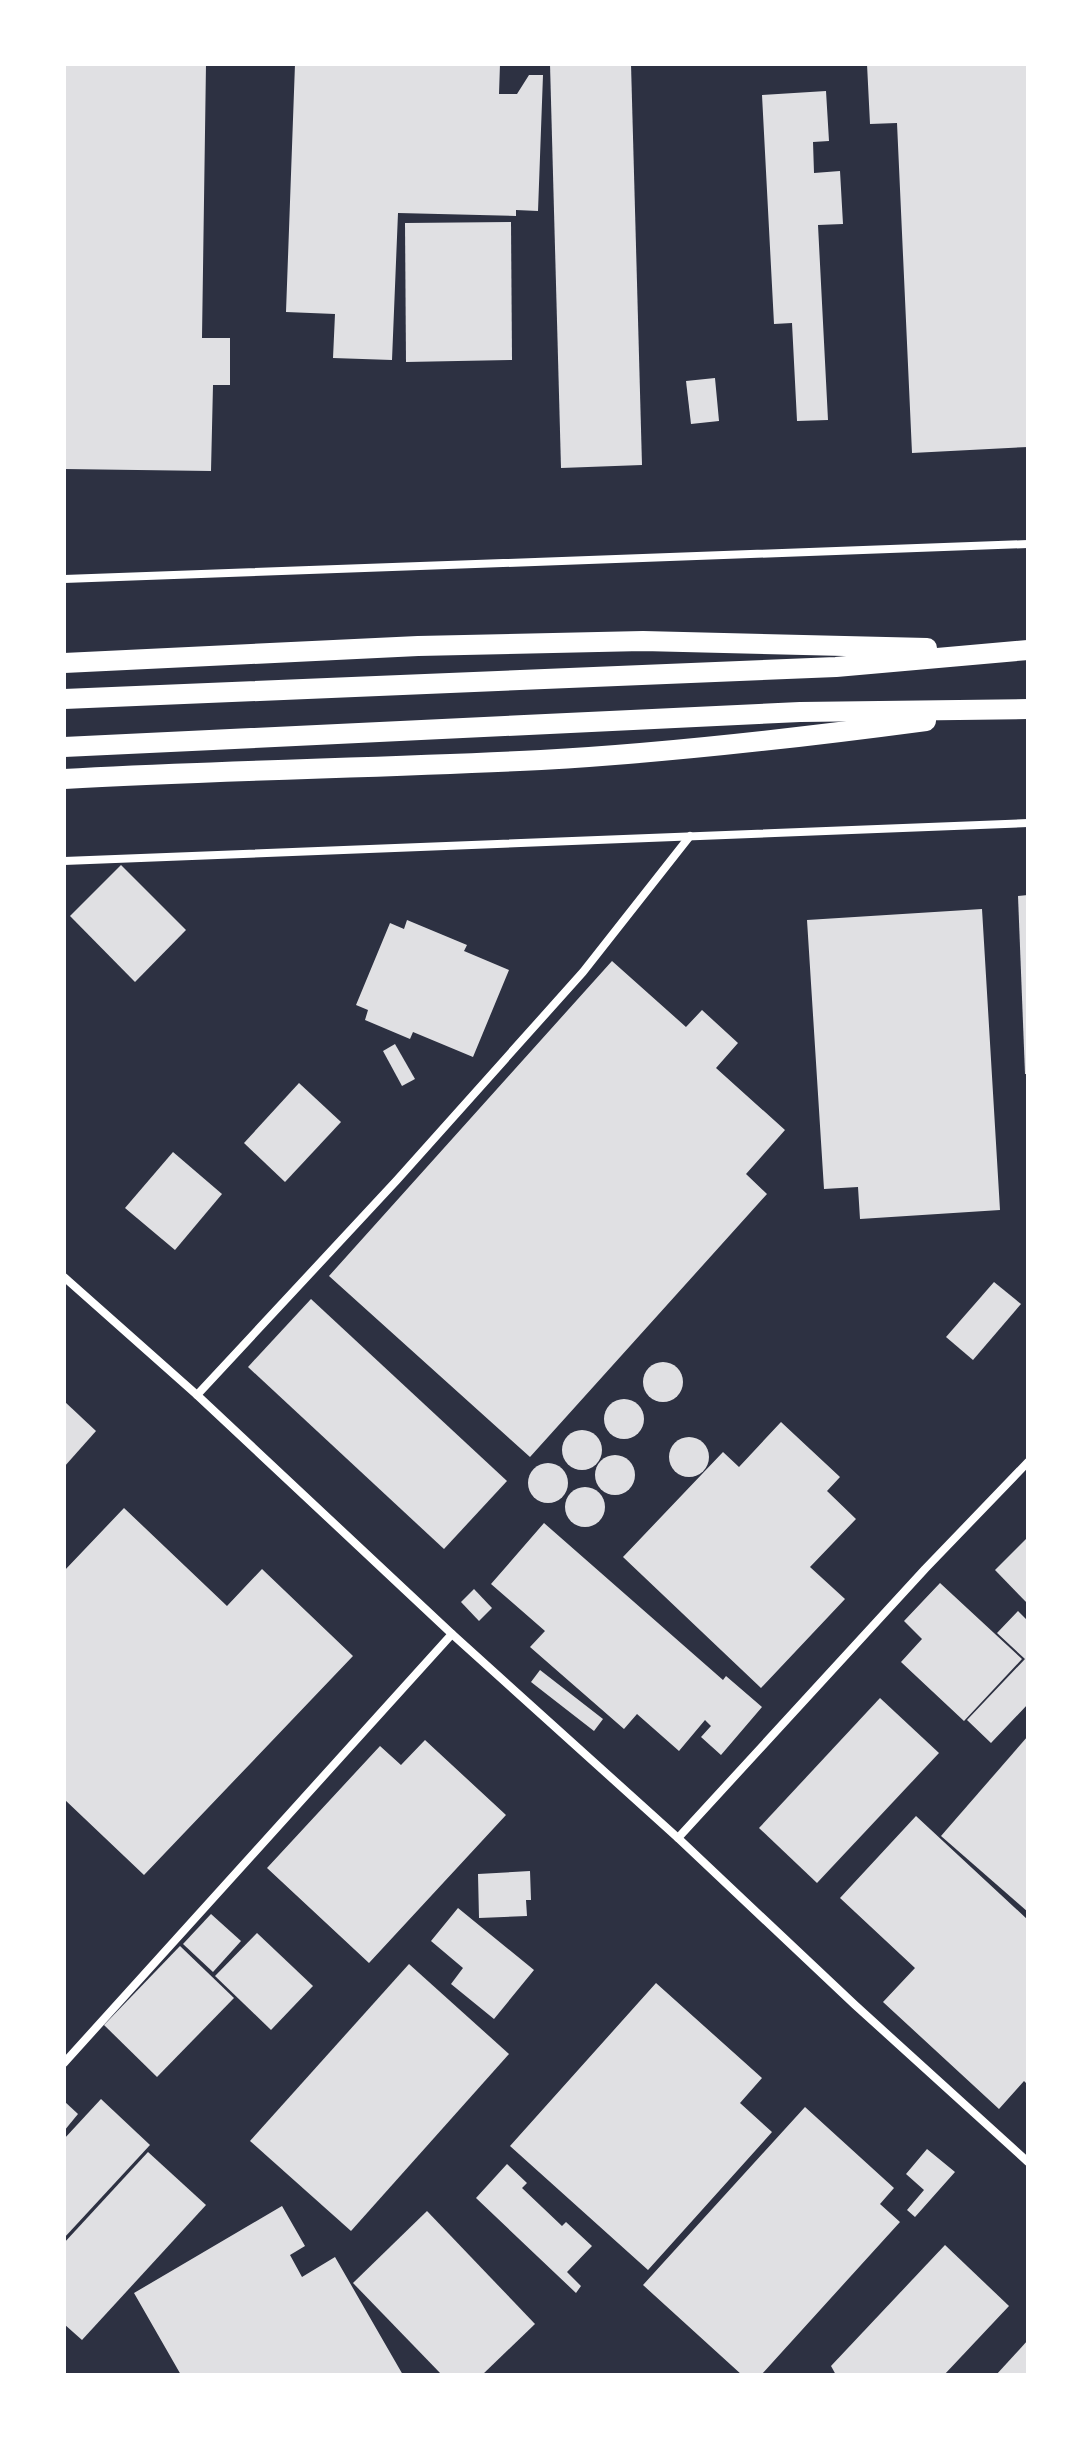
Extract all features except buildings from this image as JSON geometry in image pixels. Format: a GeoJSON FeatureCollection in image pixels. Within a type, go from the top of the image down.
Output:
{"type":"FeatureCollection","features":[{"type":"Feature","properties":{"kind":"highway"},"geometry":{"type":"LineString","coordinates":[[64,663],[418,646],[643,641],[1021,650]]}},
{"type":"Feature","properties":{"kind":"highway"},"geometry":{"type":"LineString","coordinates":[[64,699],[836,667],[1021,650]]}},
{"type":"Feature","properties":{"kind":"highway"},"geometry":{"type":"LineString","coordinates":[[64,747],[784,713],[1024,709]]}},
{"type":"Feature","properties":{"kind":"highway"},"geometry":{"type":"LineString","coordinates":[[64,779],[222,770],[543,760],[842,732],[1024,709]]}},
{"type":"Feature","properties":{"kind":"street"},"geometry":{"type":"LineString","coordinates":[[64,579],[1028,544]]}},
{"type":"Feature","properties":{"kind":"street"},"geometry":{"type":"LineString","coordinates":[[64,861],[1028,823]]}},
{"type":"Feature","properties":{"kind":"street"},"geometry":{"type":"LineString","coordinates":[[197,1395],[397,1180],[583,972],[690,836]]}},
{"type":"Feature","properties":{"kind":"street"},"geometry":{"type":"LineString","coordinates":[[64,1277],[197,1395],[452,1634],[1028,2162]]}},
{"type":"Feature","properties":{"kind":"street"},"geometry":{"type":"LineString","coordinates":[[678,1838],[1028,1462]]}},
{"type":"Feature","properties":{"kind":"street"},"geometry":{"type":"LineString","coordinates":[[64,2063],[452,1634]]}}]}
